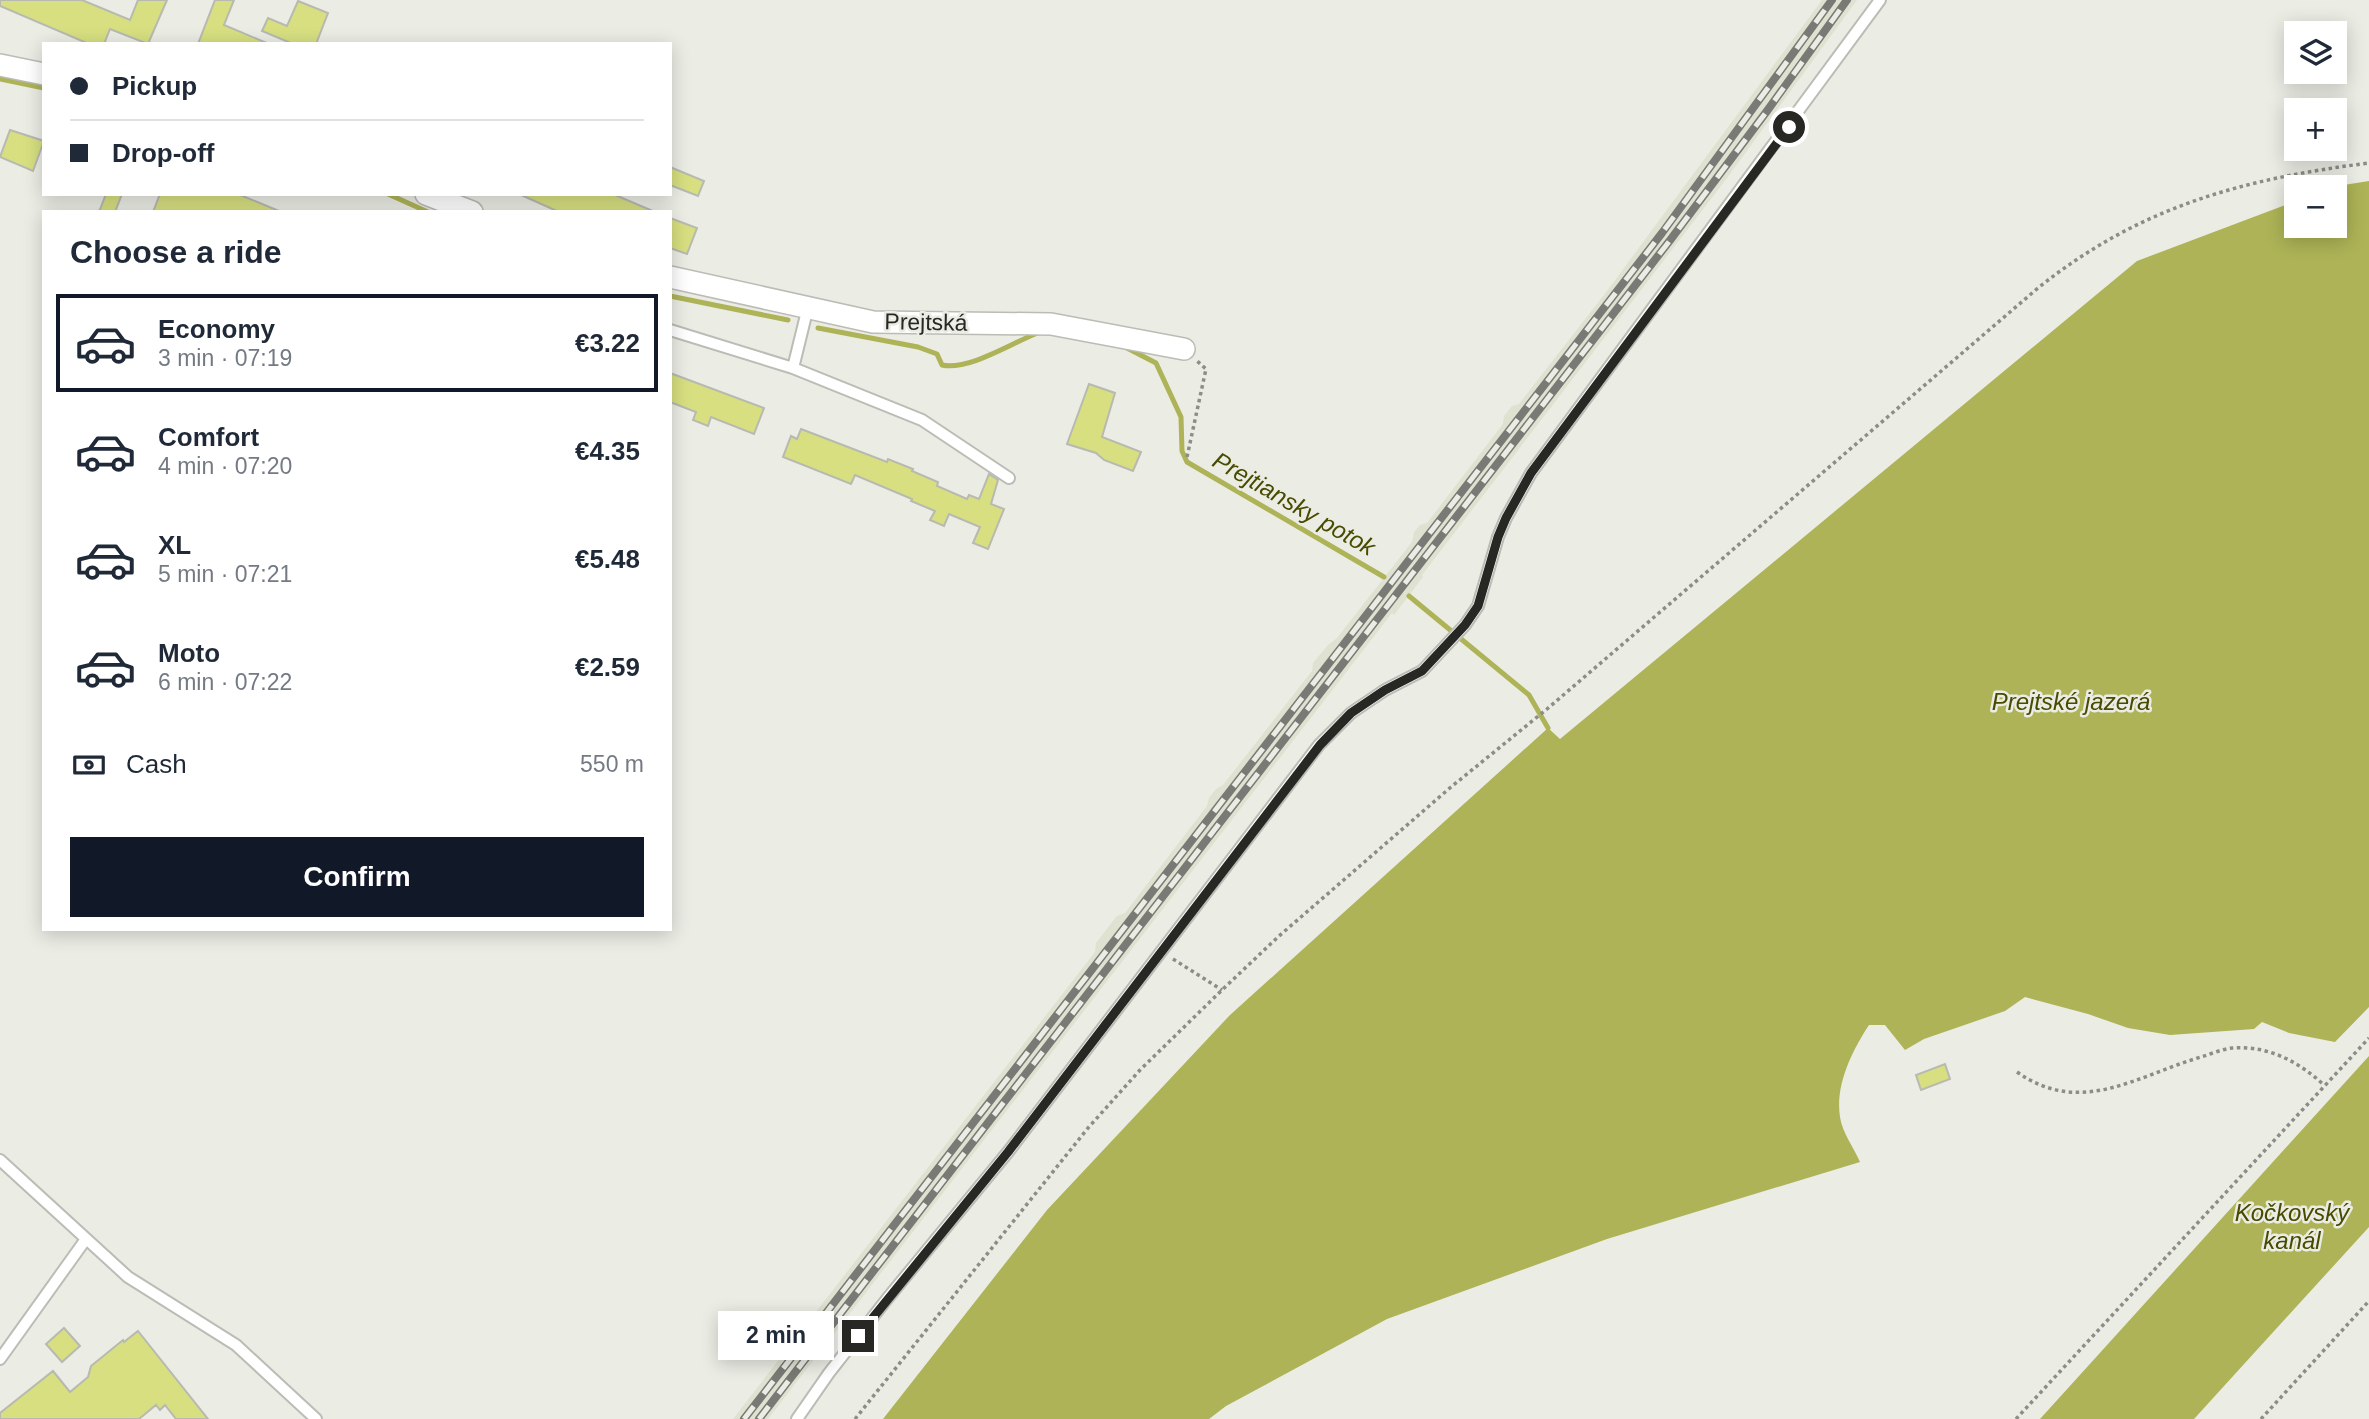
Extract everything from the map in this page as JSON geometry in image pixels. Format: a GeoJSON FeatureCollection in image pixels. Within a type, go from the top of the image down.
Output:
{"type":"FeatureCollection","features":[{"type":"Feature","properties":{"kind":"street"},"geometry":{"type":"LineString","coordinates":[[0,65],[42,74]]}},
{"type":"Feature","properties":{"kind":"street"},"geometry":{"type":"LineString","coordinates":[[431,196],[467,210]]}},
{"type":"Feature","properties":{"kind":"street","name":"Prejtská"},"geometry":{"type":"LineString","coordinates":[[672,277],[873,322],[1051,324],[1184,349]]}},
{"type":"Feature","properties":{"kind":"lane"},"geometry":{"type":"LineString","coordinates":[[797,1419],[829,1373],[1008,1152],[1327,737],[1365,703],[1422,671],[1465,625],[1478,606],[1506,518],[1531,473],[1880,0]]}},
{"type":"Feature","properties":{"kind":"lane"},"geometry":{"type":"LineString","coordinates":[[793,368],[807,307]]}},
{"type":"Feature","properties":{"kind":"lane"},"geometry":{"type":"LineString","coordinates":[[672,331],[793,368],[922,420],[1009,478]]}},
{"type":"Feature","properties":{"kind":"lane"},"geometry":{"type":"LineString","coordinates":[[0,1160],[128,1276],[236,1345],[316,1419]]}},
{"type":"Feature","properties":{"kind":"lane"},"geometry":{"type":"LineString","coordinates":[[0,1359],[86,1239]]}},
{"type":"Feature","properties":{"kind":"path"},"geometry":{"type":"LineString","coordinates":[[855,1419],[1088,1128],[1140,1070],[1222,990],[1279,936],[1441,796],[1547,709],[2038,288],[2085,253],[2175,207],[2210,194],[2276,177],[2369,163]]}},
{"type":"Feature","properties":{"kind":"path"},"geometry":{"type":"LineString","coordinates":[[1184,349],[1206,369],[1187,457]]}},
{"type":"Feature","properties":{"kind":"path"},"geometry":{"type":"LineString","coordinates":[[1161,951],[1222,990]]}},
{"type":"Feature","properties":{"kind":"path"},"geometry":{"type":"LineString","coordinates":[[2016,1419],[2369,1038]]}},
{"type":"Feature","properties":{"kind":"path"},"geometry":{"type":"LineString","coordinates":[[2017,1072],[2052,1089],[2084,1094],[2115,1088],[2169,1066],[2232,1048],[2286,1057],[2324,1085]]}},
{"type":"Feature","properties":{"kind":"path"},"geometry":{"type":"LineString","coordinates":[[2261,1419],[2369,1301]]}},
{"type":"Feature","properties":{"kind":"shaded area"},"geometry":{"type":"Polygon","coordinates":[[[1822,0],[1857,0],[1727,178],[1394,615],[1392,613],[768,1419],[733,1419],[1095,952],[1096,943],[1117,916],[1125,913],[1207,806],[1209,798],[1223,785],[1312,671],[1313,663],[1337,638],[1412,542],[1414,532],[1420,525],[1427,523],[1503,424],[1504,416],[1512,406],[1519,404],[1607,291],[1822,0]]]}},
{"type":"Feature","properties":{"kind":"water","name":"Prejtské jazerá"},"geometry":{"type":"Polygon","coordinates":[[[2369,181],[2369,1007],[2335,1042],[2289,1033],[2262,1022],[2254,1029],[2170,1035],[2128,1028],[2025,997],[2005,1011],[1924,1039],[1905,1050],[1885,1025],[1869,1025],[1846,1069],[1839,1105],[1843,1128],[1860,1162],[1607,1239],[1387,1319],[1226,1406],[1209,1419],[883,1419],[1047,1210],[1230,1015],[1548,728],[1560,739],[2137,261],[2284,206],[2284,238],[2347,238],[2347,184],[2369,181]]]}},
{"type":"Feature","properties":{"kind":"water","name":"Kočkovský kanál"},"geometry":{"type":"Polygon","coordinates":[[[2369,1056],[2369,1227],[2194,1419],[2040,1419],[2369,1056]]]}},
{"type":"Feature","properties":{"kind":"building"},"geometry":{"type":"Polygon","coordinates":[[[0,0],[82,0],[130,20],[138,0],[167,0],[149,42],[110,29],[105,42],[84,42],[0,6],[0,0]]]}},
{"type":"Feature","properties":{"kind":"building"},"geometry":{"type":"Polygon","coordinates":[[[215,0],[234,0],[224,25],[264,42],[199,42],[215,0]]]}},
{"type":"Feature","properties":{"kind":"building"},"geometry":{"type":"Polygon","coordinates":[[[298,1],[328,13],[317,42],[288,42],[262,31],[268,18],[287,26],[298,1]]]}},
{"type":"Feature","properties":{"kind":"building"},"geometry":{"type":"Polygon","coordinates":[[[10,130],[42,140],[33,171],[0,157],[10,130]]]}},
{"type":"Feature","properties":{"kind":"building"},"geometry":{"type":"Polygon","coordinates":[[[672,168],[704,181],[698,196],[672,186],[672,168]]]}},
{"type":"Feature","properties":{"kind":"building"},"geometry":{"type":"Polygon","coordinates":[[[105,196],[121,196],[116,210],[100,210],[105,196]]]}},
{"type":"Feature","properties":{"kind":"building"},"geometry":{"type":"Polygon","coordinates":[[[159,196],[243,196],[277,210],[154,210],[159,196]]]}},
{"type":"Feature","properties":{"kind":"building"},"geometry":{"type":"Polygon","coordinates":[[[523,196],[618,196],[650,210],[555,210],[523,196]]]}},
{"type":"Feature","properties":{"kind":"building"},"geometry":{"type":"Polygon","coordinates":[[[672,219],[697,228],[687,254],[672,249],[672,219]]]}},
{"type":"Feature","properties":{"kind":"building"},"geometry":{"type":"Polygon","coordinates":[[[672,374],[764,408],[754,434],[711,417],[708,426],[693,420],[696,412],[672,403],[672,374]]]}},
{"type":"Feature","properties":{"kind":"building"},"geometry":{"type":"Polygon","coordinates":[[[1089,384],[1115,393],[1102,437],[1141,452],[1133,471],[1104,460],[1096,453],[1067,444],[1089,384]]]}},
{"type":"Feature","properties":{"kind":"building"},"geometry":{"type":"Polygon","coordinates":[[[801,429],[887,462],[888,459],[913,469],[912,471],[938,482],[937,486],[967,499],[969,495],[979,499],[989,474],[998,480],[991,504],[1004,509],[988,549],[973,543],[980,527],[949,514],[944,526],[930,520],[935,511],[911,501],[912,499],[855,475],[851,484],[783,457],[791,436],[797,439],[801,429]]]}},
{"type":"Feature","properties":{"kind":"building"},"geometry":{"type":"Polygon","coordinates":[[[1945,1064],[1950,1079],[1921,1090],[1916,1075],[1945,1064]]]}},
{"type":"Feature","properties":{"kind":"building"},"geometry":{"type":"Polygon","coordinates":[[[64,1328],[80,1346],[62,1362],[46,1344],[64,1328]]]}},
{"type":"Feature","properties":{"kind":"building"},"geometry":{"type":"Polygon","coordinates":[[[138,1331],[208,1419],[176,1419],[165,1405],[160,1410],[156,1405],[139,1419],[0,1419],[0,1413],[53,1371],[70,1392],[88,1377],[91,1366],[138,1331]]]}},
{"type":"Feature","properties":{"kind":"waterway","name":"Prejtiansky potok"},"geometry":{"type":"LineString","coordinates":[[0,79],[42,88]]}},
{"type":"Feature","properties":{"kind":"waterway","name":"Prejtiansky potok"},"geometry":{"type":"LineString","coordinates":[[392,196],[424,210]]}},
{"type":"Feature","properties":{"kind":"waterway","name":"Prejtiansky potok"},"geometry":{"type":"LineString","coordinates":[[672,296],[788,320]]}},
{"type":"Feature","properties":{"kind":"waterway","name":"Prejtiansky potok"},"geometry":{"type":"LineString","coordinates":[[818,328],[918,347],[937,354],[942,365],[953,366],[978,360],[1040,332]]}},
{"type":"Feature","properties":{"kind":"waterway","name":"Prejtiansky potok"},"geometry":{"type":"LineString","coordinates":[[1125,347],[1156,363],[1181,417],[1182,451],[1187,462],[1384,577]]}},
{"type":"Feature","properties":{"kind":"waterway"},"geometry":{"type":"LineString","coordinates":[[1409,596],[1529,695],[1548,728]]}},
{"type":"Feature","properties":{"kind":"railway"},"geometry":{"type":"LineString","coordinates":[[744,1419],[1662,233],[1832,0]]}},
{"type":"Feature","properties":{"kind":"railway"},"geometry":{"type":"LineString","coordinates":[[759,1419],[1671,239],[1847,0]]}},
{"type":"Feature","properties":{"kind":"route"},"geometry":{"type":"LineString","coordinates":[[858,1336],[1008,1152],[1320,745],[1351,713],[1385,690],[1422,671],[1465,625],[1483,593],[1506,518],[1531,473],[1789,127]]}}]}
